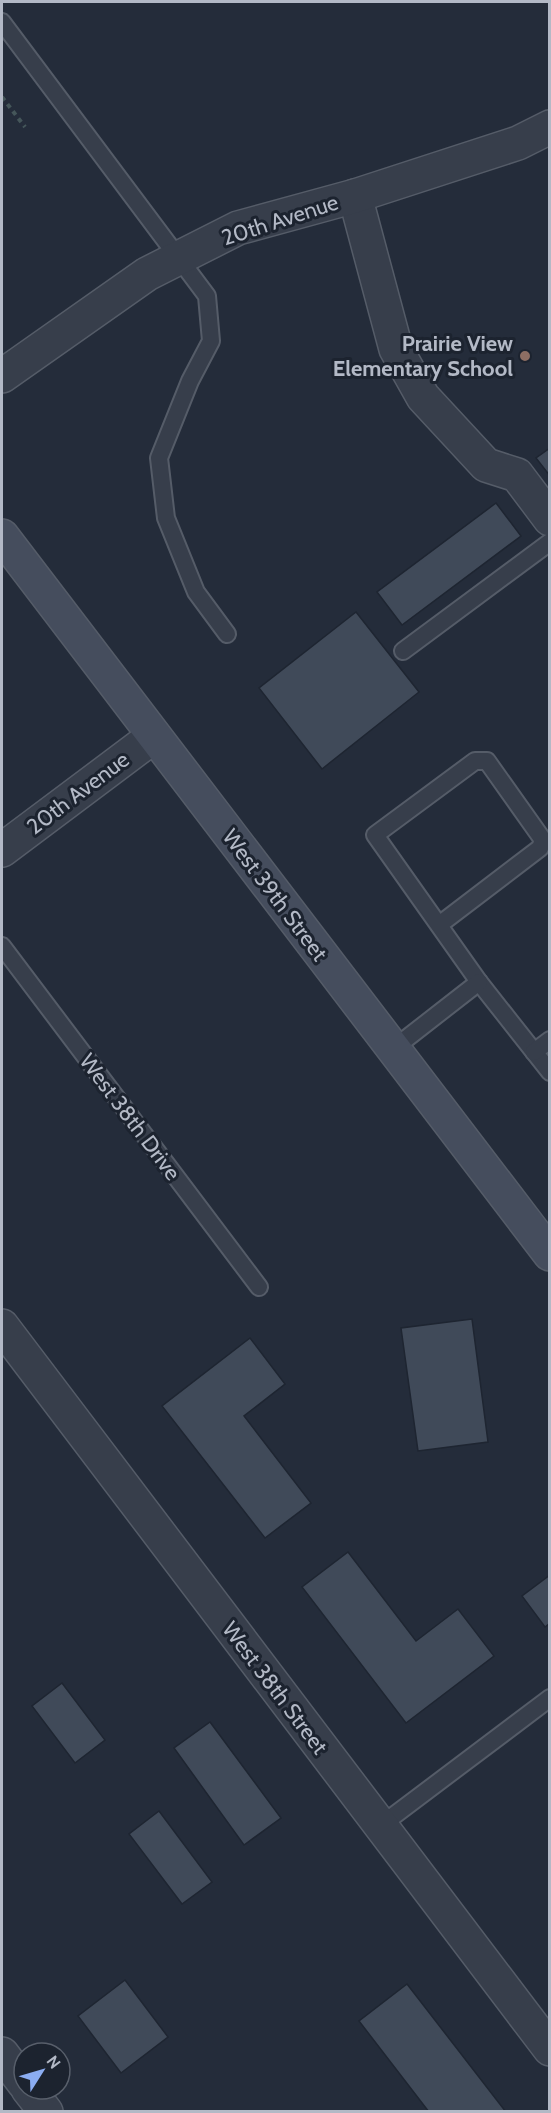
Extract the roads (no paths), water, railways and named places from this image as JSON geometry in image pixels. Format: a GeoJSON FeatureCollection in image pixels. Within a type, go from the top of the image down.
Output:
{"type":"FeatureCollection","features":[{"type":"Feature","properties":{"kind":"main road","name":"West 39th Street"},"geometry":{"type":"LineString","coordinates":[[2,536],[549,1254]]}},
{"type":"Feature","properties":{"kind":"street","name":"20th Avenue"},"geometry":{"type":"LineString","coordinates":[[2,375],[147,274],[238,228],[356,196],[518,143],[549,127]]}},
{"type":"Feature","properties":{"kind":"street"},"geometry":{"type":"LineString","coordinates":[[356,196],[396,350],[423,397],[486,465],[517,476],[549,519]]}},
{"type":"Feature","properties":{"kind":"street","name":"20th Avenue"},"geometry":{"type":"LineString","coordinates":[[2,850],[154,736]]}},
{"type":"Feature","properties":{"kind":"street","name":"West 38th Street"},"geometry":{"type":"LineString","coordinates":[[2,1326],[549,2049]]}},
{"type":"Feature","properties":{"kind":"street"},"geometry":{"type":"LineString","coordinates":[[2,2054],[12,2067]]}},
{"type":"Feature","properties":{"kind":"lane"},"geometry":{"type":"LineString","coordinates":[[2,22],[207,296],[211,341],[190,381],[159,458],[166,518],[196,592],[228,634]]}},
{"type":"Feature","properties":{"kind":"lane"},"geometry":{"type":"LineString","coordinates":[[403,651],[549,542]]}},
{"type":"Feature","properties":{"kind":"lane"},"geometry":{"type":"LineString","coordinates":[[439,925],[540,848],[543,840],[487,761],[475,760],[375,835],[479,982],[549,1072]]}},
{"type":"Feature","properties":{"kind":"lane","name":"West 38th Drive"},"geometry":{"type":"LineString","coordinates":[[2,946],[259,1287]]}},
{"type":"Feature","properties":{"kind":"lane"},"geometry":{"type":"LineString","coordinates":[[393,1049],[479,982]]}},
{"type":"Feature","properties":{"kind":"lane"},"geometry":{"type":"LineString","coordinates":[[534,1052],[549,1040]]}},
{"type":"Feature","properties":{"kind":"lane"},"geometry":{"type":"LineString","coordinates":[[380,1826],[549,1698]]}},
{"type":"Feature","properties":{"kind":"place","name":"Prairie View Elementary School"},"geometry":{"type":"Point","coordinates":[525,356]}}]}
